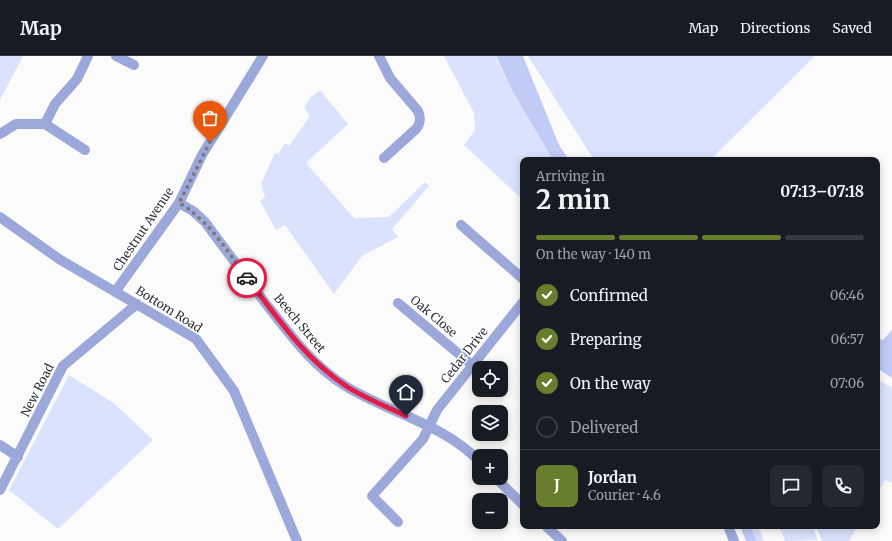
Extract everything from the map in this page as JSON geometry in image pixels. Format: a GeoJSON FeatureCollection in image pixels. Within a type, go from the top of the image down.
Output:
{"type":"FeatureCollection","features":[{"type":"Feature","properties":{"kind":"street"},"geometry":{"type":"LineString","coordinates":[[48,126],[55,104],[77,79],[88,56]]}},
{"type":"Feature","properties":{"kind":"street"},"geometry":{"type":"LineString","coordinates":[[116,56],[134,66]]}},
{"type":"Feature","properties":{"kind":"street","name":"Chestnut Avenue"},"geometry":{"type":"LineString","coordinates":[[115,292],[179,203],[202,155],[263,56]]}},
{"type":"Feature","properties":{"kind":"street"},"geometry":{"type":"LineString","coordinates":[[379,56],[390,78],[418,111],[420,116],[419,125],[416,129],[384,158]]}},
{"type":"Feature","properties":{"kind":"street"},"geometry":{"type":"LineString","coordinates":[[0,134],[16,124],[48,126],[85,150]]}},
{"type":"Feature","properties":{"kind":"street","name":"Beech Street"},"geometry":{"type":"LineString","coordinates":[[179,203],[193,211],[205,222],[291,336],[317,364],[346,386],[429,427],[460,444],[472,455]]}},
{"type":"Feature","properties":{"kind":"street","name":"Bottom Road"},"geometry":{"type":"LineString","coordinates":[[0,216],[58,258],[196,339],[234,391],[297,541]]}},
{"type":"Feature","properties":{"kind":"street"},"geometry":{"type":"LineString","coordinates":[[461,225],[520,276]]}},
{"type":"Feature","properties":{"kind":"street","name":"Oak Close"},"geometry":{"type":"LineString","coordinates":[[398,303],[472,365]]}},
{"type":"Feature","properties":{"kind":"street","name":"New Road"},"geometry":{"type":"LineString","coordinates":[[0,490],[63,366],[137,304]]}},
{"type":"Feature","properties":{"kind":"street","name":"Cedar Drive"},"geometry":{"type":"LineString","coordinates":[[475,361],[520,306]]}},
{"type":"Feature","properties":{"kind":"street","name":"Cedar Drive"},"geometry":{"type":"LineString","coordinates":[[398,522],[372,496],[423,439],[437,410],[472,365]]}},
{"type":"Feature","properties":{"kind":"street"},"geometry":{"type":"LineString","coordinates":[[0,445],[18,457]]}},
{"type":"Feature","properties":{"kind":"street"},"geometry":{"type":"LineString","coordinates":[[503,485],[520,502]]}},
{"type":"Feature","properties":{"kind":"street"},"geometry":{"type":"LineString","coordinates":[[554,529],[562,541]]}},
{"type":"Feature","properties":{"kind":"street"},"geometry":{"type":"LineString","coordinates":[[729,529],[734,541]]}},
{"type":"Feature","properties":{"kind":"shaded area"},"geometry":{"type":"Polygon","coordinates":[[[0,56],[23,56],[0,100],[0,56]]]}},
{"type":"Feature","properties":{"kind":"shaded area"},"geometry":{"type":"Polygon","coordinates":[[[444,56],[495,56],[513,92],[551,157],[520,157],[520,197],[464,145],[475,130],[474,113],[444,56]]]}},
{"type":"Feature","properties":{"kind":"shaded area"},"geometry":{"type":"Polygon","coordinates":[[[496,56],[523,56],[559,145],[567,157],[551,157],[513,92],[496,56]]]}},
{"type":"Feature","properties":{"kind":"shaded area"},"geometry":{"type":"Polygon","coordinates":[[[528,56],[815,56],[713,157],[592,157],[528,56]]]}},
{"type":"Feature","properties":{"kind":"shaded area"},"geometry":{"type":"Polygon","coordinates":[[[320,90],[348,124],[306,163],[354,218],[389,217],[425,182],[429,186],[392,229],[398,237],[362,256],[334,294],[285,225],[276,230],[260,201],[265,197],[261,184],[275,153],[278,154],[285,143],[289,146],[310,116],[304,107],[311,97],[320,90]]]}},
{"type":"Feature","properties":{"kind":"shaded area"},"geometry":{"type":"Polygon","coordinates":[[[892,330],[892,378],[880,370],[880,339],[883,340],[892,330]]]}},
{"type":"Feature","properties":{"kind":"shaded area"},"geometry":{"type":"Polygon","coordinates":[[[69,375],[115,404],[153,440],[58,529],[9,490],[69,375]]]}},
{"type":"Feature","properties":{"kind":"shaded area"},"geometry":{"type":"Polygon","coordinates":[[[880,381],[892,388],[892,483],[885,480],[880,489],[880,381]]]}},
{"type":"Feature","properties":{"kind":"shaded area"},"geometry":{"type":"Polygon","coordinates":[[[741,529],[751,529],[757,541],[746,541],[741,529]]]}},
{"type":"Feature","properties":{"kind":"shaded area"},"geometry":{"type":"Polygon","coordinates":[[[751,529],[759,529],[764,541],[757,541],[751,529]]]}},
{"type":"Feature","properties":{"kind":"shaded area"},"geometry":{"type":"Polygon","coordinates":[[[780,529],[813,529],[818,540],[785,541],[780,529]]]}},
{"type":"Feature","properties":{"kind":"shaded area"},"geometry":{"type":"Polygon","coordinates":[[[817,529],[856,529],[849,541],[822,541],[817,529]]]}},
{"type":"Feature","properties":{"kind":"way so far"},"geometry":{"type":"LineString","coordinates":[[210,142],[202,155],[179,203],[193,211],[205,222],[247,278]]}},
{"type":"Feature","properties":{"kind":"route"},"geometry":{"type":"LineString","coordinates":[[247,278],[291,336],[317,364],[346,386],[406,416]]}}]}
